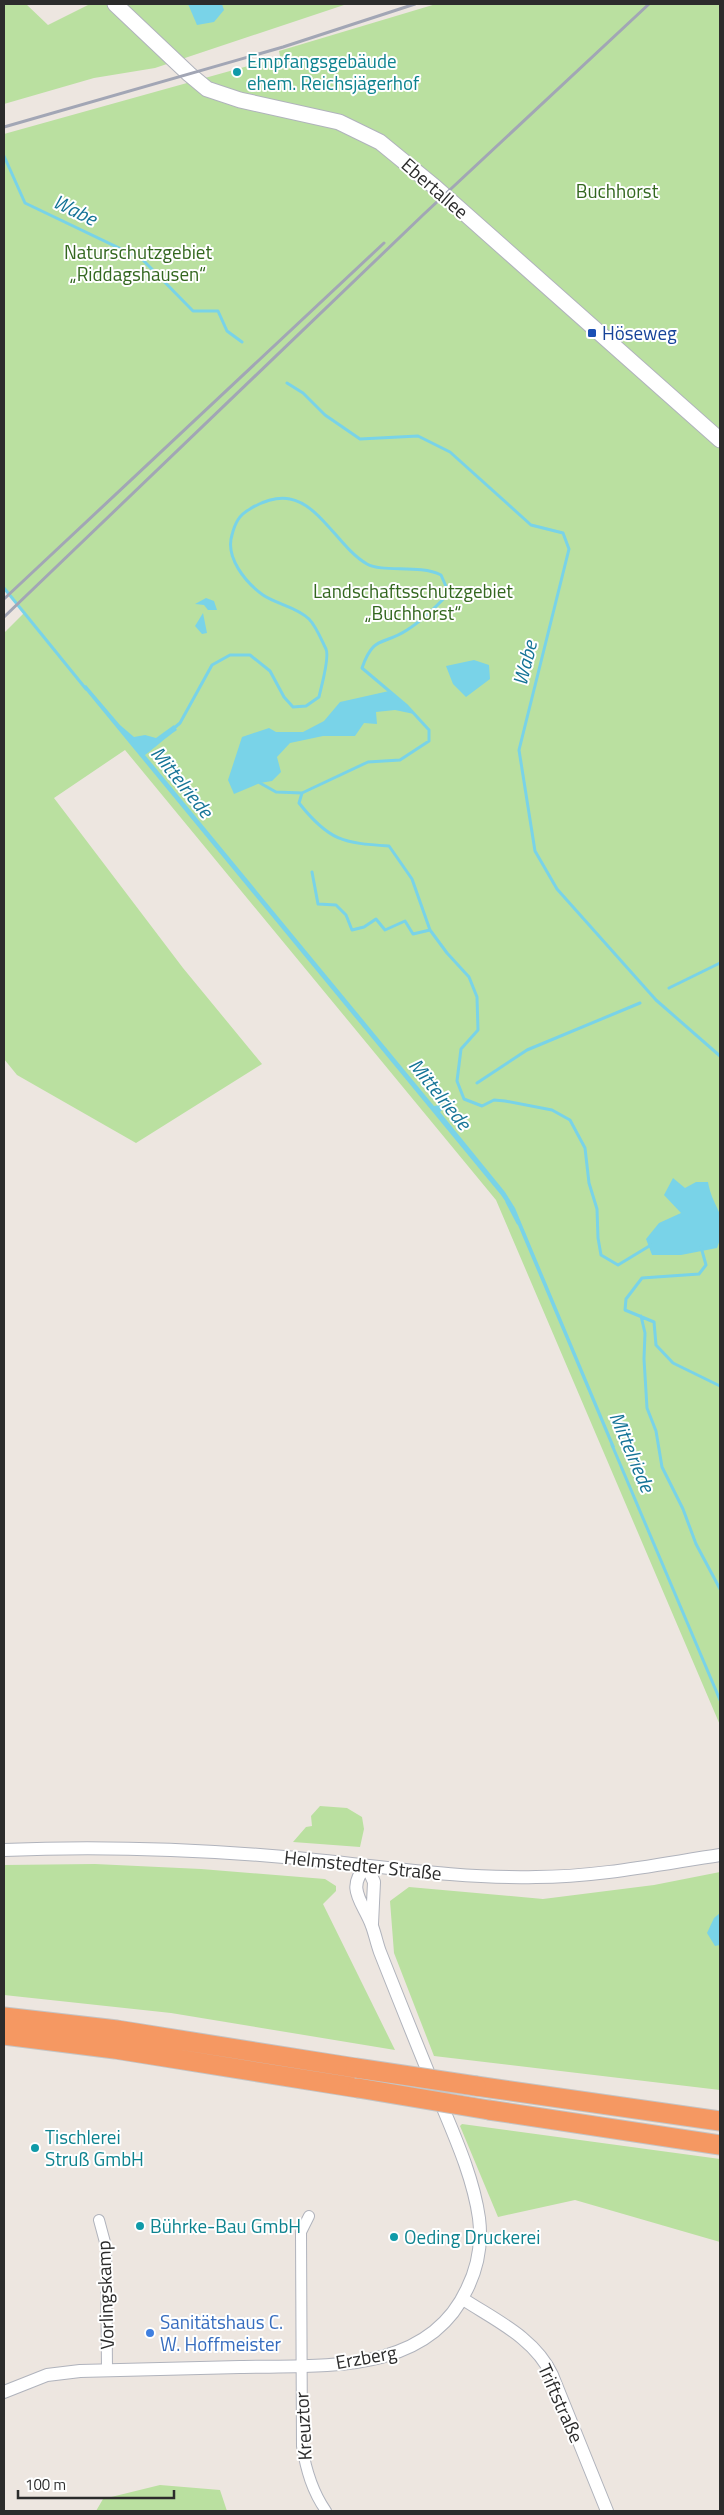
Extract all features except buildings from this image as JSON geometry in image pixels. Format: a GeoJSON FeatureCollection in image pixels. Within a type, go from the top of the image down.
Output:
{"type":"FeatureCollection","features":[{"type":"Feature","properties":{"kind":"highway"},"geometry":{"type":"LineString","coordinates":[[4,2017],[118,2030],[356,2068],[720,2121]]}},
{"type":"Feature","properties":{"kind":"highway"},"geometry":{"type":"LineString","coordinates":[[4,2035],[115,2049],[489,2110],[720,2145]]}},
{"type":"Feature","properties":{"kind":"main road","name":"Ebertallee"},"geometry":{"type":"LineString","coordinates":[[115,4],[183,69],[207,89],[240,100],[339,122],[356,128],[380,142],[435,187],[720,440]]}},
{"type":"Feature","properties":{"kind":"street","name":"Helmstedter Straße"},"geometry":{"type":"LineString","coordinates":[[4,1850],[77,1848],[160,1849],[284,1857],[459,1875],[537,1878],[578,1875],[720,1855]]}},
{"type":"Feature","properties":{"kind":"street","name":"Erzberg"},"geometry":{"type":"LineString","coordinates":[[4,2392],[47,2376],[107,2370],[300,2365],[361,2361],[400,2352],[435,2332],[463,2299],[476,2268],[480,2244],[476,2200],[461,2154],[380,1952],[372,1924],[360,1902],[356,1886],[359,1873],[367,1866],[374,1882],[372,1924]]}},
{"type":"Feature","properties":{"kind":"street","name":"Kreuztor"},"geometry":{"type":"LineString","coordinates":[[308,2216],[301,2232],[300,2365],[302,2446],[305,2470],[312,2487],[326,2511]]}},
{"type":"Feature","properties":{"kind":"street","name":"Vorlingskamp"},"geometry":{"type":"LineString","coordinates":[[99,2220],[106,2246],[107,2370]]}},
{"type":"Feature","properties":{"kind":"street","name":"Triftstraße"},"geometry":{"type":"LineString","coordinates":[[463,2299],[521,2337],[543,2358],[552,2375],[607,2511]]}},
{"type":"Feature","properties":{"kind":"green space"},"geometry":{"type":"Polygon","coordinates":[[[4,4],[26,4],[48,25],[90,4],[347,4],[155,68],[94,78],[4,104],[4,4]]]}},
{"type":"Feature","properties":{"kind":"green space","name":"Landschaftsschutzgebiet „Buchhorst“"},"geometry":{"type":"Polygon","coordinates":[[[436,4],[720,4],[720,1725],[496,1200],[125,750],[54,798],[183,968],[262,1064],[136,1143],[17,1075],[4,1059],[4,633],[25,612],[4,588],[4,134],[266,61],[280,56],[279,51],[436,4]]]}},
{"type":"Feature","properties":{"kind":"green space"},"geometry":{"type":"Polygon","coordinates":[[[320,1806],[347,1808],[362,1817],[364,1829],[360,1847],[293,1842],[306,1827],[312,1826],[311,1816],[320,1806]]]}},
{"type":"Feature","properties":{"kind":"green space"},"geometry":{"type":"Polygon","coordinates":[[[95,1864],[201,1869],[325,1879],[336,1886],[336,1891],[323,1904],[395,2050],[171,2013],[4,1995],[4,1865],[95,1864]]]}},
{"type":"Feature","properties":{"kind":"green space"},"geometry":{"type":"Polygon","coordinates":[[[720,1872],[720,2090],[434,2056],[394,1953],[390,1901],[409,1887],[543,1899],[654,1885],[720,1872]]]}},
{"type":"Feature","properties":{"kind":"green space"},"geometry":{"type":"Polygon","coordinates":[[[462,2124],[720,2159],[720,2242],[575,2200],[498,2217],[460,2126],[462,2124]]]}},
{"type":"Feature","properties":{"kind":"green space"},"geometry":{"type":"Polygon","coordinates":[[[160,2485],[220,2490],[227,2511],[96,2511],[103,2499],[160,2485]]]}},
{"type":"Feature","properties":{"kind":"water"},"geometry":{"type":"Polygon","coordinates":[[[188,4],[222,4],[224,10],[214,22],[197,25],[188,4]]]}},
{"type":"Feature","properties":{"kind":"water"},"geometry":{"type":"Polygon","coordinates":[[[206,598],[214,601],[217,610],[208,610],[204,605],[195,604],[206,598]]]}},
{"type":"Feature","properties":{"kind":"water"},"geometry":{"type":"Polygon","coordinates":[[[203,613],[207,633],[202,634],[195,626],[203,613]]]}},
{"type":"Feature","properties":{"kind":"water"},"geometry":{"type":"Polygon","coordinates":[[[474,660],[489,665],[490,679],[466,697],[453,684],[446,666],[474,660]]]}},
{"type":"Feature","properties":{"kind":"water"},"geometry":{"type":"Polygon","coordinates":[[[86,685],[120,725],[134,737],[145,735],[156,738],[174,725],[177,730],[145,755],[434,1106],[440,1105],[443,1109],[440,1112],[505,1192],[515,1208],[615,1447],[612,1448],[512,1211],[501,1195],[83,687],[86,685]]]}},
{"type":"Feature","properties":{"kind":"water"},"geometry":{"type":"Polygon","coordinates":[[[389,691],[414,714],[395,710],[376,712],[377,724],[364,723],[355,736],[323,736],[290,743],[277,757],[281,772],[272,781],[260,783],[234,794],[228,780],[242,737],[269,728],[276,732],[303,732],[324,721],[340,702],[389,691]]]}},
{"type":"Feature","properties":{"kind":"water"},"geometry":{"type":"Polygon","coordinates":[[[673,1178],[685,1188],[696,1182],[708,1182],[721,1220],[717,1248],[681,1255],[652,1255],[646,1239],[659,1223],[681,1213],[664,1195],[673,1178]]]}},
{"type":"Feature","properties":{"kind":"water"},"geometry":{"type":"Polygon","coordinates":[[[720,1913],[720,1945],[715,1946],[707,1933],[714,1918],[720,1913]]]}},
{"type":"Feature","properties":{"kind":"waterway","name":"Wabe"},"geometry":{"type":"LineString","coordinates":[[4,156],[25,203],[142,259],[193,311],[218,311],[227,331],[242,342]]}},
{"type":"Feature","properties":{"kind":"waterway","name":"Wabe"},"geometry":{"type":"LineString","coordinates":[[287,383],[303,393],[325,415],[360,439],[418,436],[450,452],[531,525],[563,533],[569,549],[519,750],[535,851],[557,889],[656,1000],[720,1056]]}},
{"type":"Feature","properties":{"kind":"waterway"},"geometry":{"type":"LineString","coordinates":[[173,729],[180,723],[212,665],[230,655],[250,655],[270,671],[284,697],[293,707],[306,706],[319,697],[327,653],[319,634],[309,619],[299,611],[268,598],[256,590],[243,576],[231,552],[232,535],[238,520],[254,506],[280,498],[301,503],[321,518],[348,548],[367,564],[382,568],[422,570],[441,575],[449,593],[413,626],[399,635],[375,645],[366,657],[362,668],[407,706],[429,730],[429,741],[400,760],[368,762],[302,793],[276,792],[260,783]]}},
{"type":"Feature","properties":{"kind":"waterway","name":"Mittelriede"},"geometry":{"type":"LineString","coordinates":[[4,588],[86,689]]}},
{"type":"Feature","properties":{"kind":"waterway"},"geometry":{"type":"LineString","coordinates":[[302,793],[299,803],[329,833],[348,841],[389,846],[412,879],[430,930],[447,953],[469,977],[477,997],[478,1030],[461,1049],[457,1081],[464,1099],[482,1106],[494,1100],[552,1110],[570,1120],[585,1148],[589,1183],[597,1209],[598,1238],[601,1255],[618,1265],[651,1245]]}},
{"type":"Feature","properties":{"kind":"waterway"},"geometry":{"type":"LineString","coordinates":[[312,872],[318,904],[336,905],[346,915],[352,930],[364,927],[376,919],[385,930],[405,921],[413,934],[430,930]]}},
{"type":"Feature","properties":{"kind":"waterway"},"geometry":{"type":"LineString","coordinates":[[669,988],[720,963]]}},
{"type":"Feature","properties":{"kind":"waterway"},"geometry":{"type":"LineString","coordinates":[[477,1083],[527,1050],[640,1003]]}},
{"type":"Feature","properties":{"kind":"waterway","name":"Mittelriede"},"geometry":{"type":"LineString","coordinates":[[507,1202],[518,1223]]}},
{"type":"Feature","properties":{"kind":"waterway"},"geometry":{"type":"LineString","coordinates":[[701,1247],[706,1265],[699,1274],[642,1278],[626,1299],[625,1310],[654,1322],[656,1345],[673,1363],[720,1386]]}},
{"type":"Feature","properties":{"kind":"waterway"},"geometry":{"type":"LineString","coordinates":[[641,1316],[645,1333],[644,1359],[647,1408],[656,1431],[662,1467],[683,1509],[696,1544],[720,1589]]}},
{"type":"Feature","properties":{"kind":"waterway","name":"Mittelriede"},"geometry":{"type":"LineString","coordinates":[[612,1445],[720,1700]]}},
{"type":"Feature","properties":{"kind":"railway"},"geometry":{"type":"LineString","coordinates":[[4,127],[283,47],[415,4]]}},
{"type":"Feature","properties":{"kind":"railway"},"geometry":{"type":"LineString","coordinates":[[4,617],[424,214],[649,4]]}},
{"type":"Feature","properties":{"kind":"railway"},"geometry":{"type":"LineString","coordinates":[[4,599],[384,243]]}},
{"type":"Feature","properties":{"kind":"place","name":"Empfangsgebäude ehem. Reichsjägerhof"},"geometry":{"type":"Point","coordinates":[237,72]}},
{"type":"Feature","properties":{"kind":"place","name":"Höseweg"},"geometry":{"type":"Point","coordinates":[592,333]}},
{"type":"Feature","properties":{"kind":"place","name":"Tischlerei Struß GmbH"},"geometry":{"type":"Point","coordinates":[35,2148]}},
{"type":"Feature","properties":{"kind":"place","name":"Bührke-Bau GmbH"},"geometry":{"type":"Point","coordinates":[140,2226]}},
{"type":"Feature","properties":{"kind":"place","name":"Oeding Druckerei"},"geometry":{"type":"Point","coordinates":[394,2237]}},
{"type":"Feature","properties":{"kind":"place","name":"Sanitätshaus C. W. Hoffmeister"},"geometry":{"type":"Point","coordinates":[150,2333]}},
{"type":"Feature","properties":{"kind":"park label","name":"Buchhorst"},"geometry":{"type":"Point","coordinates":[617,191]}},
{"type":"Feature","properties":{"kind":"park label","name":"Naturschutzgebiet „Riddagshausen“"},"geometry":{"type":"Point","coordinates":[138,263]}}]}
